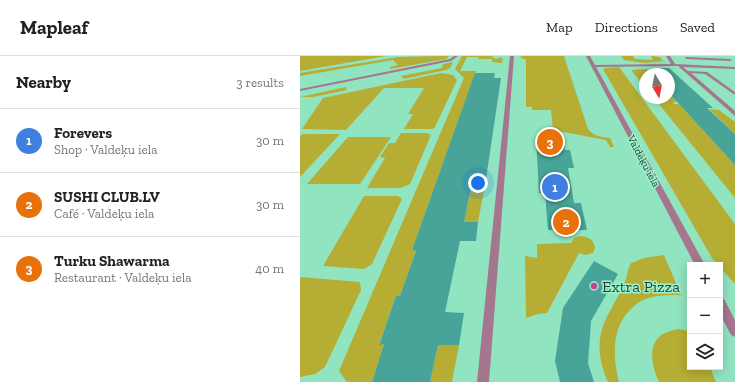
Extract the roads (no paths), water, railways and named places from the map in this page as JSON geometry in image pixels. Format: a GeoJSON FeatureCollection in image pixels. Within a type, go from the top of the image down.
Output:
{"type":"FeatureCollection","features":[{"type":"Feature","properties":{"kind":"street"},"geometry":{"type":"LineString","coordinates":[[300,90],[451,60],[456,56]]}},
{"type":"Feature","properties":{"kind":"street"},"geometry":{"type":"LineString","coordinates":[[483,382],[512,56]]}},
{"type":"Feature","properties":{"kind":"street","name":"Valdeķu iela"},"geometry":{"type":"LineString","coordinates":[[588,56],[698,262]]}},
{"type":"Feature","properties":{"kind":"street"},"geometry":{"type":"LineString","coordinates":[[668,56],[674,66]]}},
{"type":"Feature","properties":{"kind":"street"},"geometry":{"type":"LineString","coordinates":[[685,57],[693,56]]}},
{"type":"Feature","properties":{"kind":"street"},"geometry":{"type":"LineString","coordinates":[[685,57],[730,60]]}},
{"type":"Feature","properties":{"kind":"street"},"geometry":{"type":"LineString","coordinates":[[685,57],[692,66]]}},
{"type":"Feature","properties":{"kind":"street"},"geometry":{"type":"LineString","coordinates":[[593,66],[692,66],[735,68]]}},
{"type":"Feature","properties":{"kind":"street"},"geometry":{"type":"LineString","coordinates":[[680,66],[735,114]]}},
{"type":"Feature","properties":{"kind":"street"},"geometry":{"type":"LineString","coordinates":[[686,72],[706,73],[735,94]]}},
{"type":"Feature","properties":{"kind":"street"},"geometry":{"type":"LineString","coordinates":[[723,309],[735,331]]}},
{"type":"Feature","properties":{"kind":"place","name":"Turku Shawarma"},"geometry":{"type":"Point","coordinates":[550,142]}},
{"type":"Feature","properties":{"kind":"place","name":"Forevers"},"geometry":{"type":"Point","coordinates":[555,187]}},
{"type":"Feature","properties":{"kind":"place","name":"SUSHI CLUB.LV"},"geometry":{"type":"Point","coordinates":[566,222]}},
{"type":"Feature","properties":{"kind":"place","name":"Extra Pizza"},"geometry":{"type":"Point","coordinates":[594,286]}}]}
